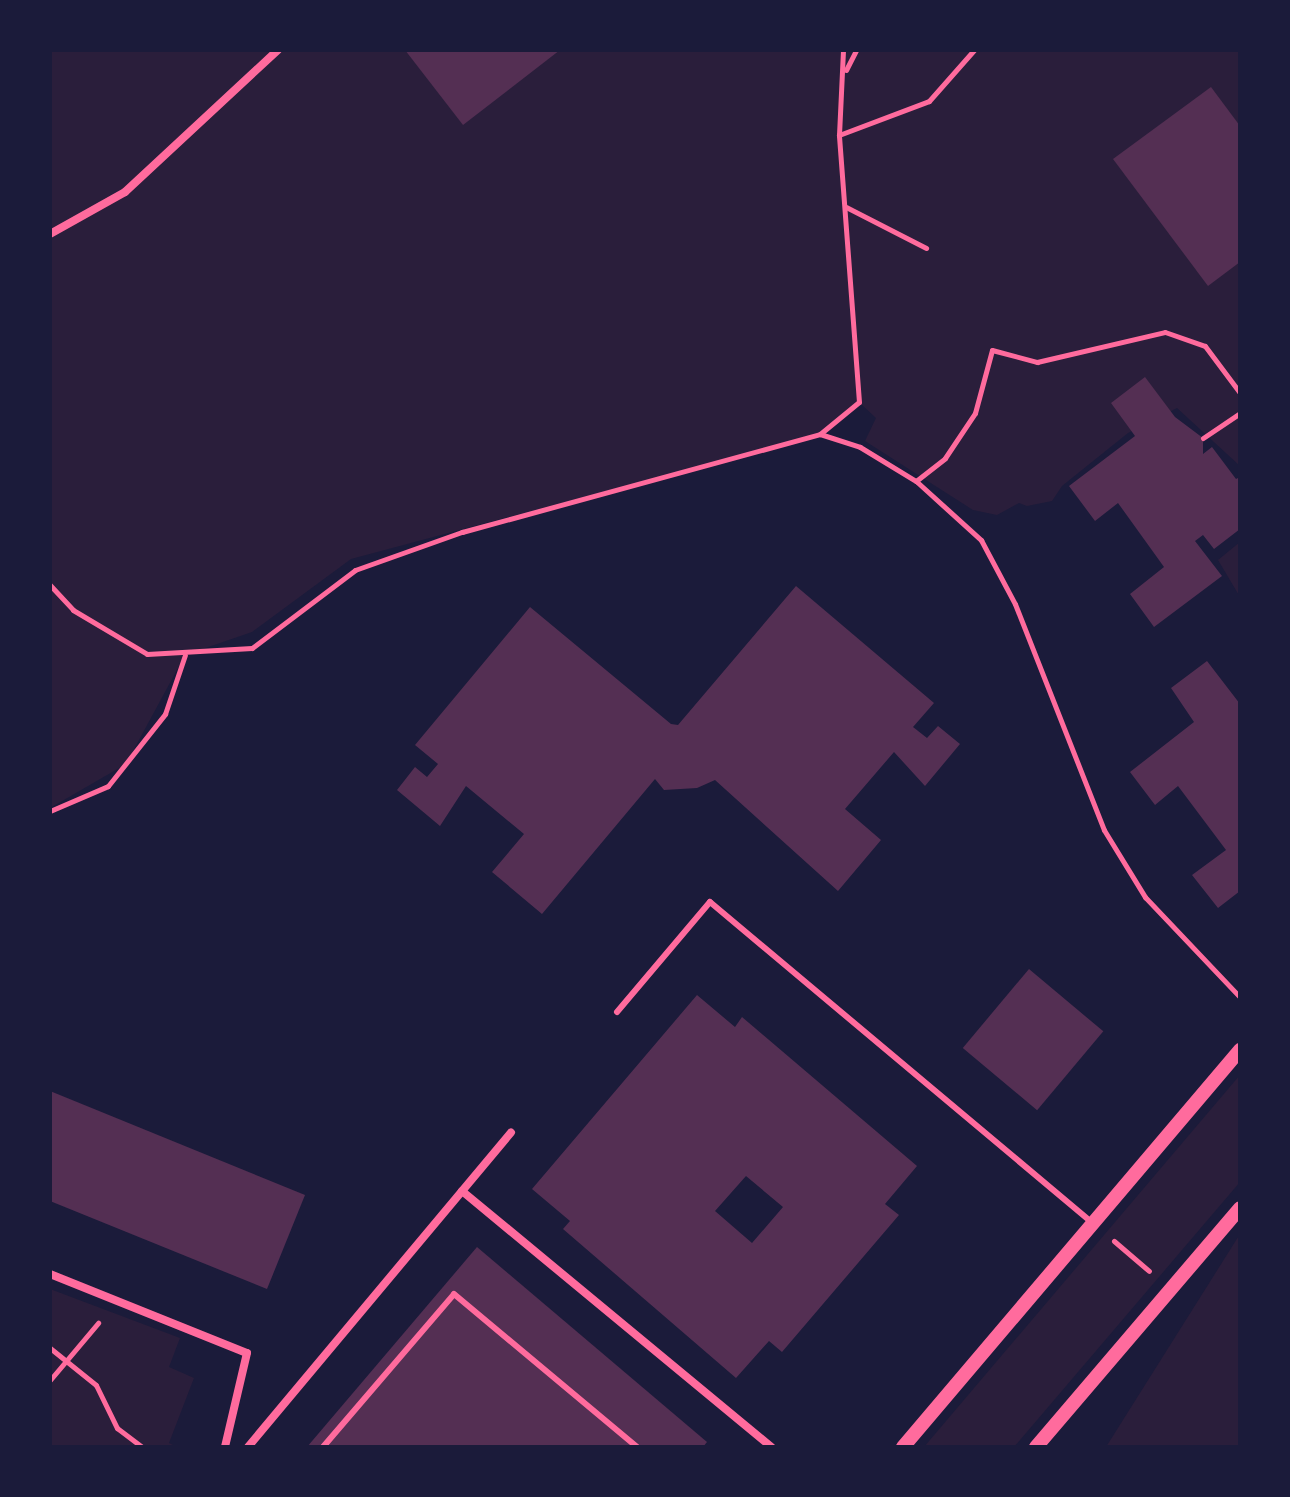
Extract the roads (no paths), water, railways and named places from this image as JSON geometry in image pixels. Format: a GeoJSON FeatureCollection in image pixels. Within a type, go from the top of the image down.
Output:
{"type":"FeatureCollection","features":[{"type":"Feature","properties":{"kind":"street"},"geometry":{"type":"LineString","coordinates":[[50,234],[125,192],[278,50]]}},
{"type":"Feature","properties":{"kind":"street"},"geometry":{"type":"LineString","coordinates":[[903,1447],[1095,1225],[1240,1050]]}},
{"type":"Feature","properties":{"kind":"street"},"geometry":{"type":"LineString","coordinates":[[248,1447],[511,1133]]}},
{"type":"Feature","properties":{"kind":"street"},"geometry":{"type":"LineString","coordinates":[[462,1191],[772,1447]]}},
{"type":"Feature","properties":{"kind":"street"},"geometry":{"type":"LineString","coordinates":[[1042,1445],[1240,1208]]}},
{"type":"Feature","properties":{"kind":"street"},"geometry":{"type":"LineString","coordinates":[[50,1274],[247,1353],[225,1447]]}},
{"type":"Feature","properties":{"kind":"lane"},"geometry":{"type":"LineString","coordinates":[[617,1012],[710,902],[1095,1225]]}},
{"type":"Feature","properties":{"kind":"lane"},"geometry":{"type":"LineString","coordinates":[[323,1447],[454,1294],[637,1447]]}}]}
